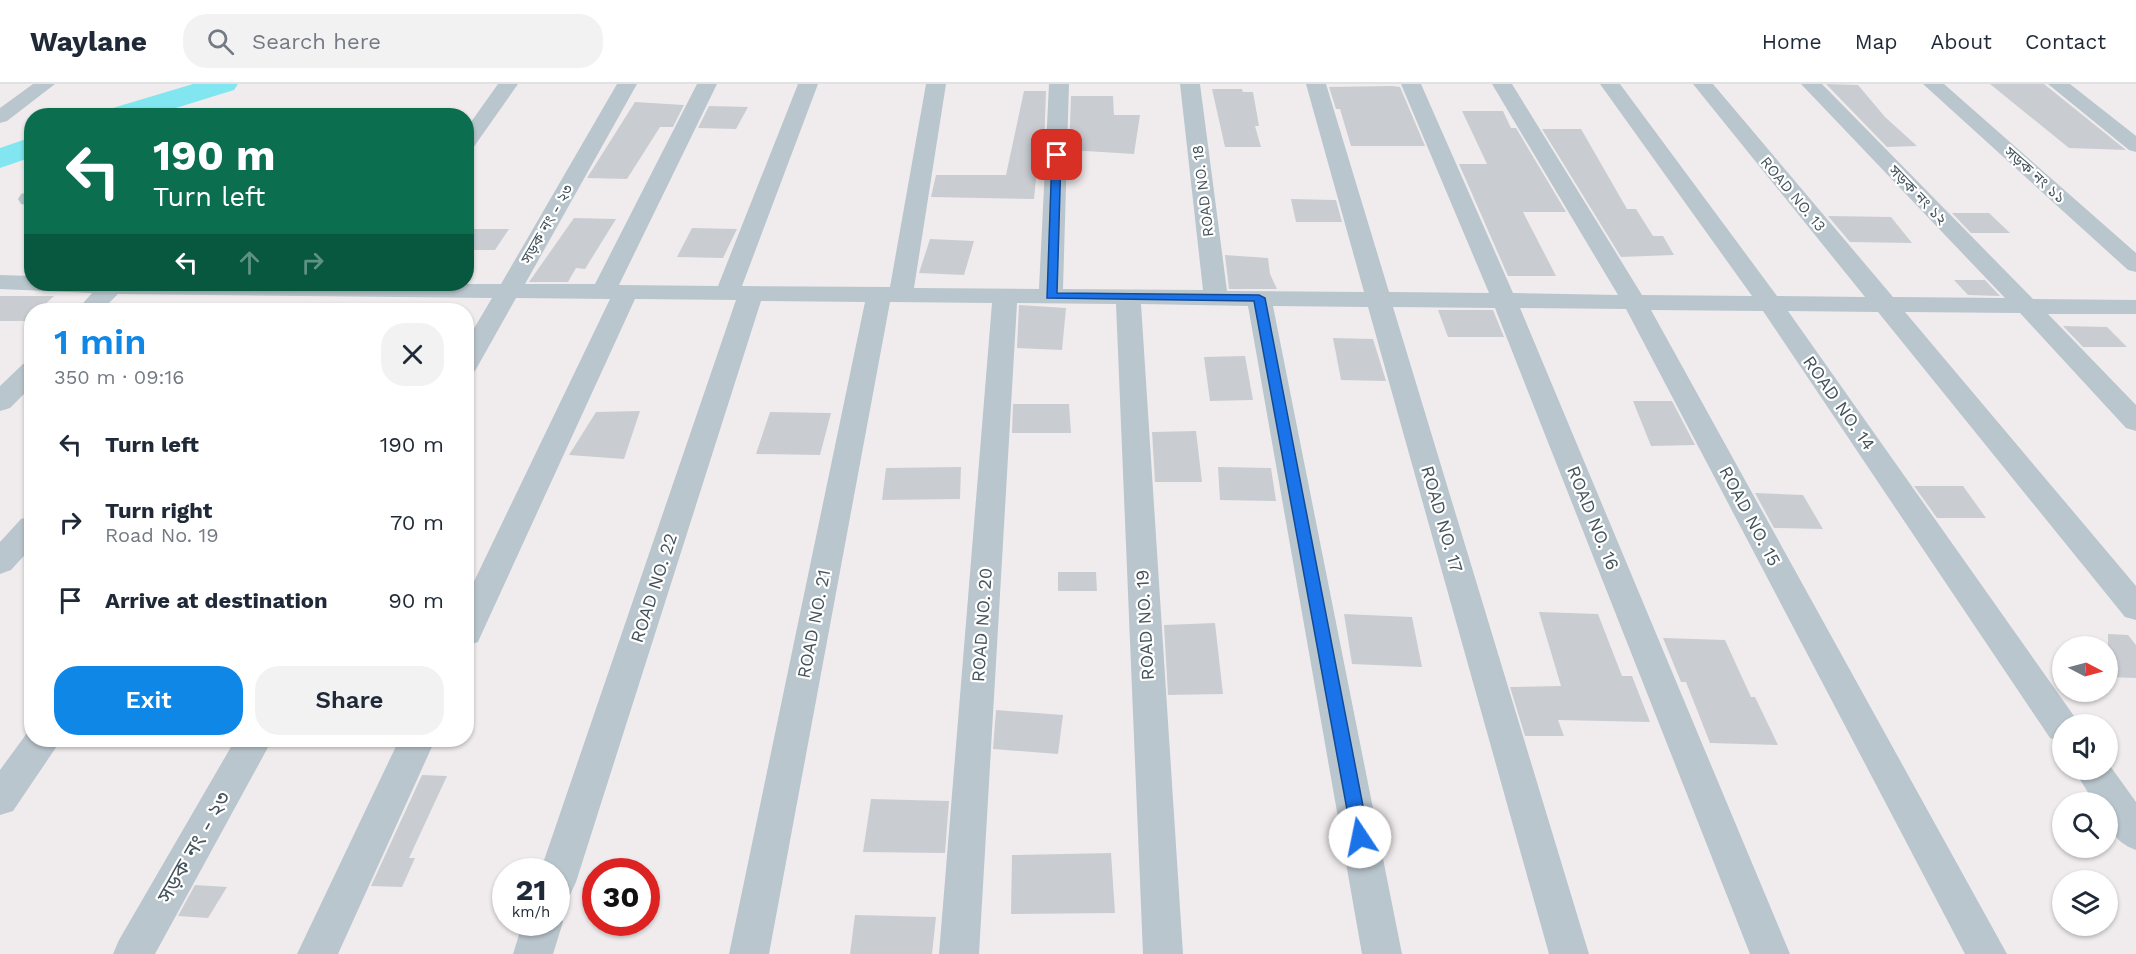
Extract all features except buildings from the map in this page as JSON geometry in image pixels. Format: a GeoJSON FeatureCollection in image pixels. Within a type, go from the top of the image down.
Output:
{"type":"FeatureCollection","features":[{"type":"Feature","properties":{"kind":"street"},"geometry":{"type":"LineString","coordinates":[[0,117],[45,84]]}},
{"type":"Feature","properties":{"kind":"street"},"geometry":{"type":"LineString","coordinates":[[474,130],[508,84]]}},
{"type":"Feature","properties":{"kind":"street","name":"সড়ক নং - ২৩"},"geometry":{"type":"LineString","coordinates":[[474,351],[627,84]]}},
{"type":"Feature","properties":{"kind":"street"},"geometry":{"type":"LineString","coordinates":[[474,615],[707,84]]}},
{"type":"Feature","properties":{"kind":"street","name":"ROAD NO. 22"},"geometry":{"type":"LineString","coordinates":[[563,858],[739,293],[808,84]]}},
{"type":"Feature","properties":{"kind":"street","name":"ROAD NO. 21"},"geometry":{"type":"LineString","coordinates":[[749,954],[936,84]]}},
{"type":"Feature","properties":{"kind":"street"},"geometry":{"type":"LineString","coordinates":[[1051,296],[1059,84]]}},
{"type":"Feature","properties":{"kind":"street","name":"ROAD NO. 18"},"geometry":{"type":"LineString","coordinates":[[1190,84],[1216,298]]}},
{"type":"Feature","properties":{"kind":"street","name":"ROAD NO. 17"},"geometry":{"type":"LineString","coordinates":[[1316,84],[1569,954]]}},
{"type":"Feature","properties":{"kind":"street","name":"ROAD NO. 16"},"geometry":{"type":"LineString","coordinates":[[1411,84],[1504,300],[1770,954]]}},
{"type":"Feature","properties":{"kind":"street","name":"ROAD NO. 15"},"geometry":{"type":"LineString","coordinates":[[1502,84],[1634,302],[1987,954]]}},
{"type":"Feature","properties":{"kind":"street","name":"ROAD NO. 14"},"geometry":{"type":"LineString","coordinates":[[1610,84],[1770,303],[2053,714]]}},
{"type":"Feature","properties":{"kind":"street","name":"ROAD NO. 13"},"geometry":{"type":"LineString","coordinates":[[1703,84],[2136,608]]}},
{"type":"Feature","properties":{"kind":"street","name":"সড়ক নং ১২"},"geometry":{"type":"LineString","coordinates":[[1811,84],[2027,306],[2136,422]]}},
{"type":"Feature","properties":{"kind":"street","name":"সড়ক নং ১১"},"geometry":{"type":"LineString","coordinates":[[1933,84],[2136,265]]}},
{"type":"Feature","properties":{"kind":"street"},"geometry":{"type":"LineString","coordinates":[[2058,84],[2136,146]]}},
{"type":"Feature","properties":{"kind":"street"},"geometry":{"type":"LineString","coordinates":[[0,282],[24,283]]}},
{"type":"Feature","properties":{"kind":"street"},"geometry":{"type":"LineString","coordinates":[[474,290],[2136,307]]}},
{"type":"Feature","properties":{"kind":"street"},"geometry":{"type":"LineString","coordinates":[[96,303],[108,291]]}},
{"type":"Feature","properties":{"kind":"street"},"geometry":{"type":"LineString","coordinates":[[236,303],[247,291]]}},
{"type":"Feature","properties":{"kind":"street","name":"ROAD NO. 20"},"geometry":{"type":"LineString","coordinates":[[959,954],[1005,296]]}},
{"type":"Feature","properties":{"kind":"street","name":"ROAD NO. 19"},"geometry":{"type":"LineString","coordinates":[[1128,297],[1162,954]]}},
{"type":"Feature","properties":{"kind":"street"},"geometry":{"type":"LineString","coordinates":[[1259,298],[1382,954]]}},
{"type":"Feature","properties":{"kind":"street"},"geometry":{"type":"LineString","coordinates":[[0,402],[24,378]]}},
{"type":"Feature","properties":{"kind":"street"},"geometry":{"type":"LineString","coordinates":[[0,562],[24,536]]}},
{"type":"Feature","properties":{"kind":"street"},"geometry":{"type":"LineString","coordinates":[[0,799],[38,747]]}},
{"type":"Feature","properties":{"kind":"street","name":"সড়ক নং - ২৩"},"geometry":{"type":"LineString","coordinates":[[133,954],[250,747]]}},
{"type":"Feature","properties":{"kind":"street"},"geometry":{"type":"LineString","coordinates":[[317,954],[414,747]]}},
{"type":"Feature","properties":{"kind":"street"},"geometry":{"type":"LineString","coordinates":[[2099,780],[2136,833]]}},
{"type":"Feature","properties":{"kind":"street"},"geometry":{"type":"LineString","coordinates":[[533,954],[539,936]]}},
{"type":"Feature","properties":{"kind":"waterway"},"geometry":{"type":"LineString","coordinates":[[144,108],[224,84]]}},
{"type":"Feature","properties":{"kind":"waterway"},"geometry":{"type":"LineString","coordinates":[[0,159],[24,149]]}},
{"type":"Feature","properties":{"kind":"route"},"geometry":{"type":"LineString","coordinates":[[1057,155],[1051,296],[1259,298],[1360,837]]}}]}
